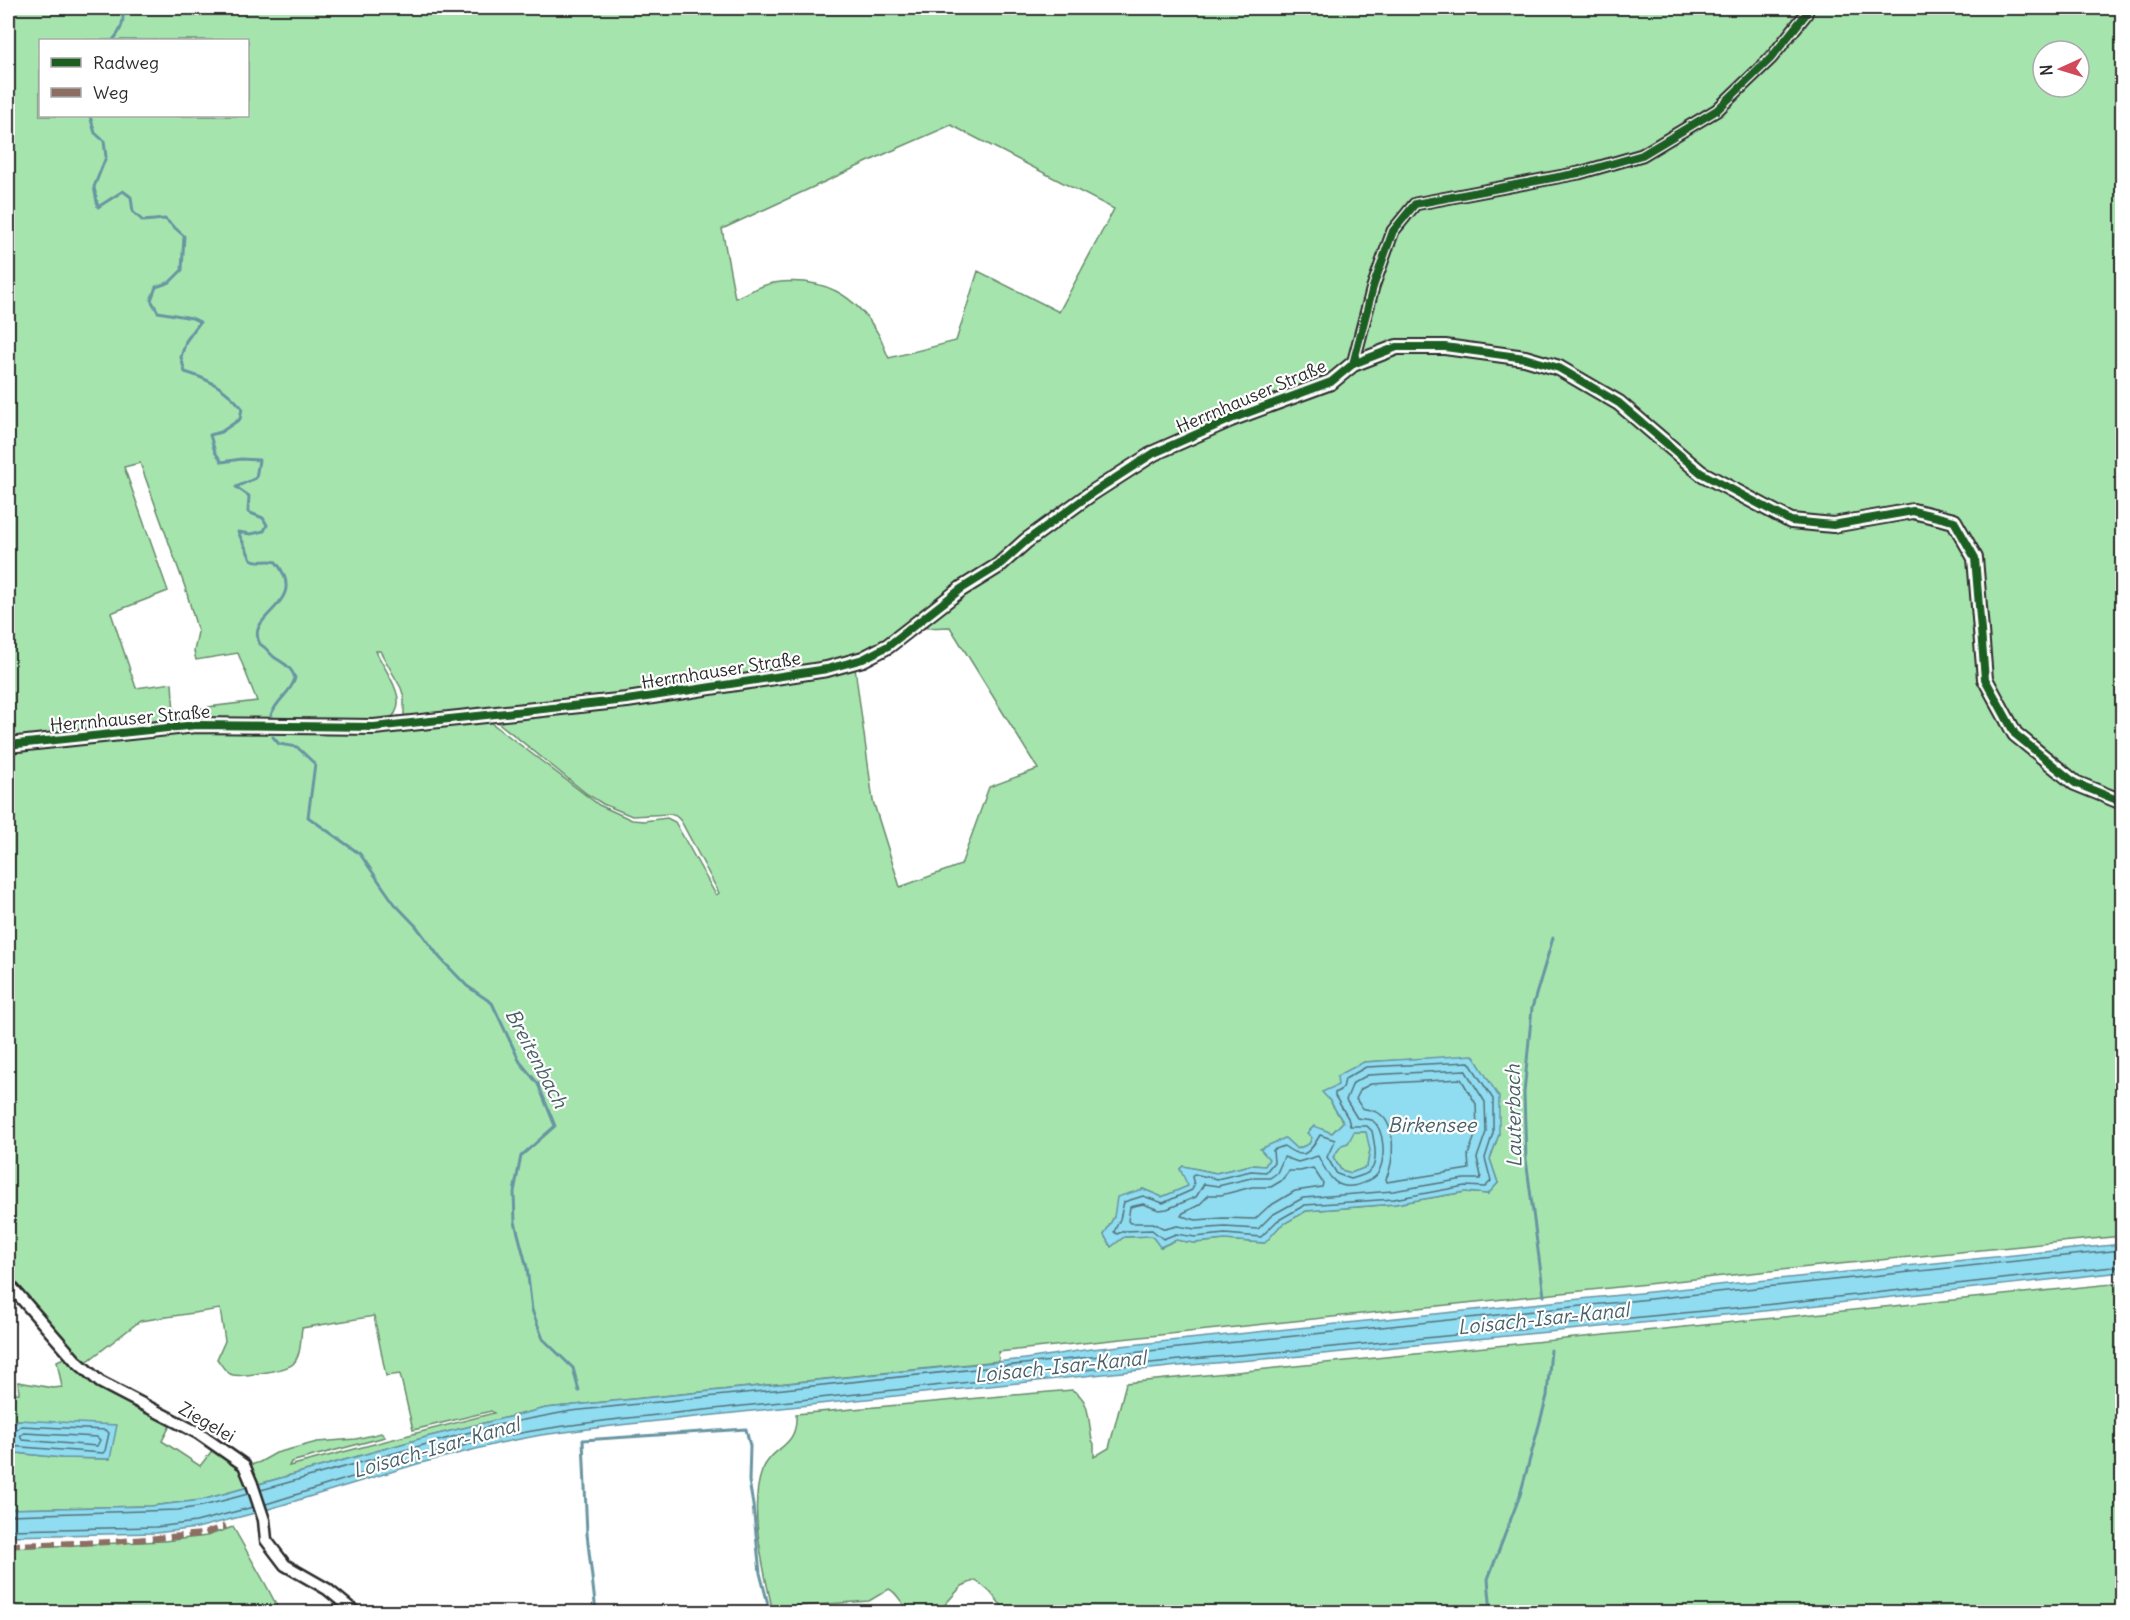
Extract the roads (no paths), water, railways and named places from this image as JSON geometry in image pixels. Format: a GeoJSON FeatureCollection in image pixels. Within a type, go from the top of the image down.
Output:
{"type":"FeatureCollection","features":[{"type":"Feature","properties":{"kind":"street"},"geometry":{"type":"LineString","coordinates":[[1353,364],[1373,287],[1393,231],[1415,204],[1579,173],[1642,155],[1717,110],[1772,58],[1806,14],[1808,8]]}},
{"type":"Feature","properties":{"kind":"street","name":"Herrnhauser Straße"},"geometry":{"type":"LineString","coordinates":[[8,745],[196,725],[374,727],[450,720],[670,694],[827,669],[849,663],[863,659],[888,646],[961,589],[998,566],[1026,541],[1092,493],[1154,453],[1231,419],[1331,382],[1353,364],[1397,346],[1445,347],[1525,358],[1559,368],[1619,403],[1701,473],[1791,520],[1833,525],[1913,511],[1954,521],[1975,558],[1985,679],[2015,734],[2075,783],[2122,802]]}},
{"type":"Feature","properties":{"kind":"street","name":"Ziegelei"},"geometry":{"type":"LineString","coordinates":[[8,1283],[75,1360],[100,1382],[198,1433],[244,1465],[252,1484],[267,1540],[285,1565],[327,1589],[355,1612]]}},
{"type":"Feature","properties":{"kind":"water","name":"Birkensee"},"geometry":{"type":"Polygon","coordinates":[[[1473,1055],[1499,1097],[1499,1134],[1490,1159],[1498,1183],[1488,1194],[1465,1192],[1395,1204],[1306,1211],[1280,1226],[1265,1243],[1225,1240],[1194,1243],[1176,1240],[1160,1247],[1152,1236],[1124,1237],[1111,1247],[1104,1235],[1114,1217],[1117,1197],[1143,1189],[1162,1197],[1188,1186],[1180,1169],[1183,1166],[1216,1173],[1251,1165],[1265,1166],[1269,1159],[1260,1149],[1285,1138],[1297,1149],[1309,1144],[1312,1138],[1307,1133],[1314,1126],[1332,1133],[1343,1122],[1322,1092],[1338,1085],[1337,1076],[1364,1062],[1473,1055]],[[1354,1132],[1348,1143],[1342,1145],[1333,1157],[1341,1170],[1351,1173],[1367,1167],[1370,1150],[1366,1132],[1354,1132]]]}},
{"type":"Feature","properties":{"kind":"water","name":"Loisach-Isar-Kanal"},"geometry":{"type":"Polygon","coordinates":[[[2122,1244],[2122,1272],[1755,1312],[1179,1366],[620,1425],[541,1435],[500,1443],[417,1464],[259,1512],[197,1528],[156,1533],[8,1536],[8,1509],[151,1506],[202,1500],[430,1436],[546,1408],[1025,1359],[1091,1349],[2122,1244]]]}},
{"type":"Feature","properties":{"kind":"water"},"geometry":{"type":"Polygon","coordinates":[[[18,1420],[117,1425],[110,1459],[62,1458],[8,1452],[8,1429],[18,1420]]]}},
{"type":"Feature","properties":{"kind":"waterway","name":"Breitenbach"},"geometry":{"type":"LineString","coordinates":[[114,39],[122,25],[121,8]]}},
{"type":"Feature","properties":{"kind":"waterway","name":"Breitenbach"},"geometry":{"type":"LineString","coordinates":[[90,117],[95,133],[104,141],[106,157],[94,187],[98,207],[123,191],[131,197],[133,212],[143,221],[165,219],[184,236],[182,270],[170,282],[156,287],[151,300],[158,312],[192,318],[200,322],[186,341],[181,357],[185,372],[216,386],[230,395],[242,408],[240,419],[221,432],[210,435],[215,452],[222,462],[241,459],[259,460],[256,478],[236,487],[249,496],[248,512],[263,518],[267,525],[264,531],[251,534],[238,532],[251,559],[276,562],[285,577],[286,589],[282,599],[260,624],[257,633],[260,644],[289,668],[295,678],[291,688],[276,705],[271,715]]}},
{"type":"Feature","properties":{"kind":"waterway","name":"Breitenbach"},"geometry":{"type":"LineString","coordinates":[[273,737],[279,744],[297,747],[315,764],[308,817],[360,854],[394,903],[416,926],[440,958],[467,986],[492,1003],[520,1062],[538,1084],[555,1126],[521,1156],[514,1192],[515,1222],[527,1268],[532,1310],[543,1339],[573,1368],[579,1391]]}},
{"type":"Feature","properties":{"kind":"waterway","name":"Lauterbach"},"geometry":{"type":"LineString","coordinates":[[1544,1296],[1526,1159],[1524,1093],[1532,1008],[1553,938]]}},
{"type":"Feature","properties":{"kind":"waterway","name":"Lauterbach"},"geometry":{"type":"LineString","coordinates":[[1491,1612],[1488,1579],[1520,1495],[1547,1396],[1551,1350]]}},
{"type":"Feature","properties":{"kind":"waterway"},"geometry":{"type":"LineString","coordinates":[[596,1612],[587,1534],[583,1440],[746,1429],[750,1446],[749,1481],[760,1573],[770,1612]]}}]}
